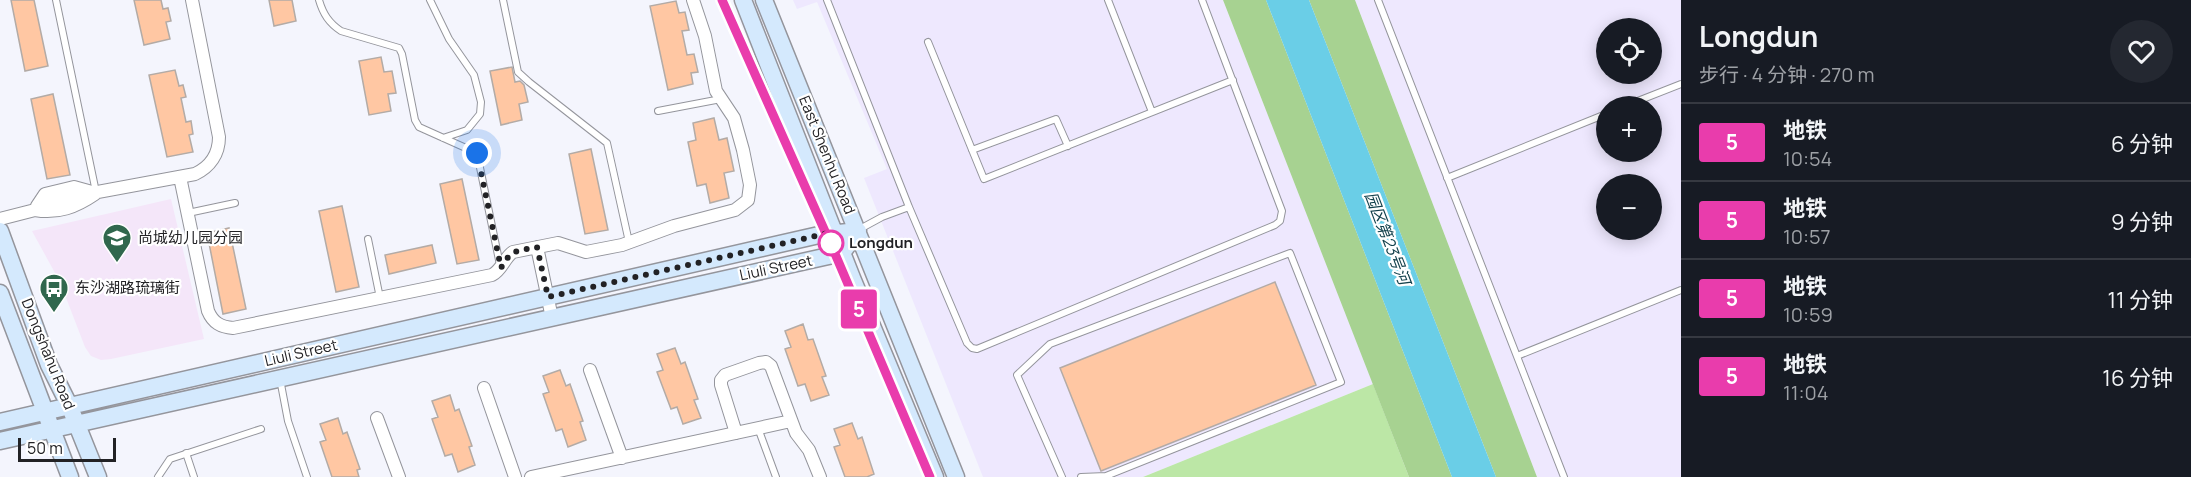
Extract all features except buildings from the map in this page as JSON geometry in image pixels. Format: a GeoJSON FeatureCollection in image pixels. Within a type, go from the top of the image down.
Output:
{"type":"FeatureCollection","features":[{"type":"Feature","properties":{"kind":"main road","name":"East Shenhu Road"},"geometry":{"type":"LineString","coordinates":[[743,0],[833,232],[935,477]]}},
{"type":"Feature","properties":{"kind":"main road","name":"East Shenhu Road"},"geometry":{"type":"LineString","coordinates":[[764,0],[956,477]]}},
{"type":"Feature","properties":{"kind":"main road","name":"Dongshahu Road"},"geometry":{"type":"LineString","coordinates":[[0,231],[49,365],[69,405],[98,477]]}},
{"type":"Feature","properties":{"kind":"main road","name":"Liuli Street"},"geometry":{"type":"LineString","coordinates":[[0,422],[833,232],[858,231]]}},
{"type":"Feature","properties":{"kind":"main road"},"geometry":{"type":"LineString","coordinates":[[842,253],[858,231]]}},
{"type":"Feature","properties":{"kind":"main road","name":"Liuli Street"},"geometry":{"type":"LineString","coordinates":[[0,441],[842,253]]}},
{"type":"Feature","properties":{"kind":"main road","name":"Dongshahu Road"},"geometry":{"type":"LineString","coordinates":[[0,292],[70,477]]}},
{"type":"Feature","properties":{"kind":"street"},"geometry":{"type":"LineString","coordinates":[[0,219],[35,210],[48,213],[79,205],[96,193],[180,177],[202,170],[210,164],[219,148],[219,137],[192,0]]}},
{"type":"Feature","properties":{"kind":"street"},"geometry":{"type":"LineString","coordinates":[[180,177],[208,311],[219,325],[233,328],[492,275],[501,268],[508,255],[513,252],[558,243],[586,252],[629,242],[674,226],[735,210],[748,200],[750,184],[734,118],[721,99],[713,81],[705,36],[693,0]]}},
{"type":"Feature","properties":{"kind":"street"},"geometry":{"type":"LineString","coordinates":[[35,210],[45,194],[74,187],[96,193]]}},
{"type":"Feature","properties":{"kind":"street"},"geometry":{"type":"LineString","coordinates":[[537,247],[552,318]]}},
{"type":"Feature","properties":{"kind":"street"},"geometry":{"type":"LineString","coordinates":[[736,433],[721,380],[725,375],[766,362],[771,366],[796,433],[809,450],[820,477]]}},
{"type":"Feature","properties":{"kind":"street"},"geometry":{"type":"LineString","coordinates":[[590,370],[622,458]]}},
{"type":"Feature","properties":{"kind":"street"},"geometry":{"type":"LineString","coordinates":[[484,388],[515,477]]}},
{"type":"Feature","properties":{"kind":"street"},"geometry":{"type":"LineString","coordinates":[[377,418],[399,477]]}},
{"type":"Feature","properties":{"kind":"street"},"geometry":{"type":"LineString","coordinates":[[531,477],[791,421]]}},
{"type":"Feature","properties":{"kind":"lane"},"geometry":{"type":"LineString","coordinates":[[56,0],[96,193]]}},
{"type":"Feature","properties":{"kind":"lane"},"geometry":{"type":"LineString","coordinates":[[319,0],[325,16],[333,26],[341,31],[399,48],[415,120],[419,127],[477,153],[501,268]]}},
{"type":"Feature","properties":{"kind":"lane"},"geometry":{"type":"LineString","coordinates":[[430,0],[449,39],[468,63],[474,75],[481,102],[480,114],[467,130],[442,138]]}},
{"type":"Feature","properties":{"kind":"lane"},"geometry":{"type":"LineString","coordinates":[[504,0],[519,72],[607,143],[629,242]]}},
{"type":"Feature","properties":{"kind":"lane"},"geometry":{"type":"LineString","coordinates":[[827,0],[909,207],[967,343],[972,348],[982,348],[1280,221],[1282,211],[1202,0]]}},
{"type":"Feature","properties":{"kind":"lane"},"geometry":{"type":"LineString","coordinates":[[1108,0],[1152,112]]}},
{"type":"Feature","properties":{"kind":"lane"},"geometry":{"type":"LineString","coordinates":[[1378,0],[1564,477]]}},
{"type":"Feature","properties":{"kind":"lane"},"geometry":{"type":"LineString","coordinates":[[928,42],[984,178],[1233,80]]}},
{"type":"Feature","properties":{"kind":"lane"},"geometry":{"type":"LineString","coordinates":[[1650,96],[1681,84]]}},
{"type":"Feature","properties":{"kind":"lane"},"geometry":{"type":"LineString","coordinates":[[658,111],[721,99]]}},
{"type":"Feature","properties":{"kind":"lane"},"geometry":{"type":"LineString","coordinates":[[1447,178],[1596,118]]}},
{"type":"Feature","properties":{"kind":"lane"},"geometry":{"type":"LineString","coordinates":[[972,150],[1056,119],[1068,146]]}},
{"type":"Feature","properties":{"kind":"lane"},"geometry":{"type":"LineString","coordinates":[[188,213],[235,203]]}},
{"type":"Feature","properties":{"kind":"lane"},"geometry":{"type":"LineString","coordinates":[[858,231],[882,217],[909,207]]}},
{"type":"Feature","properties":{"kind":"lane"},"geometry":{"type":"LineString","coordinates":[[368,239],[381,298]]}},
{"type":"Feature","properties":{"kind":"lane"},"geometry":{"type":"LineString","coordinates":[[1062,477],[1017,375],[1050,344],[1290,253],[1341,382],[1106,476],[1081,477]]}},
{"type":"Feature","properties":{"kind":"lane"},"geometry":{"type":"LineString","coordinates":[[1517,356],[1681,290]]}},
{"type":"Feature","properties":{"kind":"lane"},"geometry":{"type":"LineString","coordinates":[[279,379],[288,420],[307,477]]}},
{"type":"Feature","properties":{"kind":"lane"},"geometry":{"type":"LineString","coordinates":[[758,428],[776,477]]}},
{"type":"Feature","properties":{"kind":"lane"},"geometry":{"type":"LineString","coordinates":[[158,477],[170,459],[261,429]]}},
{"type":"Feature","properties":{"kind":"lane"},"geometry":{"type":"LineString","coordinates":[[186,453],[194,477]]}},
{"type":"Feature","properties":{"kind":"shaded area"},"geometry":{"type":"Polygon","coordinates":[[[793,0],[1223,0],[1373,384],[1143,477],[983,477],[864,178],[887,169],[817,2],[797,9],[793,0]]]}},
{"type":"Feature","properties":{"kind":"shaded area"},"geometry":{"type":"Polygon","coordinates":[[[1355,0],[1681,0],[1681,477],[1537,477],[1355,0]]]}},
{"type":"Feature","properties":{"kind":"shaded area","name":"尚城幼儿园分园"},"geometry":{"type":"Polygon","coordinates":[[[171,199],[204,339],[111,359],[101,360],[91,356],[85,347],[60,282],[32,231],[171,199]]]}},
{"type":"Feature","properties":{"kind":"green space"},"geometry":{"type":"Polygon","coordinates":[[[1223,0],[1266,0],[1452,477],[1409,477],[1223,0]]]}},
{"type":"Feature","properties":{"kind":"green space"},"geometry":{"type":"Polygon","coordinates":[[[1309,0],[1355,0],[1537,477],[1496,477],[1309,0]]]}},
{"type":"Feature","properties":{"kind":"green space"},"geometry":{"type":"Polygon","coordinates":[[[1373,384],[1409,477],[1143,477],[1373,384]]]}},
{"type":"Feature","properties":{"kind":"water","name":"园区第23号河"},"geometry":{"type":"Polygon","coordinates":[[[1266,0],[1309,0],[1496,477],[1452,477],[1266,0]]]}},
{"type":"Feature","properties":{"kind":"metro line","name":"5"},"geometry":{"type":"LineString","coordinates":[[722,0],[836,256],[930,477]]}},
{"type":"Feature","properties":{"kind":"place","name":"Longdun"},"geometry":{"type":"Point","coordinates":[831,243]}},
{"type":"Feature","properties":{"kind":"place","name":"尚城幼儿园分园"},"geometry":{"type":"Point","coordinates":[117,264]}},
{"type":"Feature","properties":{"kind":"place","name":"东沙湖路琉璃街"},"geometry":{"type":"Point","coordinates":[54,314]}},
{"type":"Feature","properties":{"kind":"route"},"geometry":{"type":"LineString","coordinates":[[477,153],[501,268],[508,255],[513,252],[537,247],[548,297],[833,232],[831,243]]}}]}
